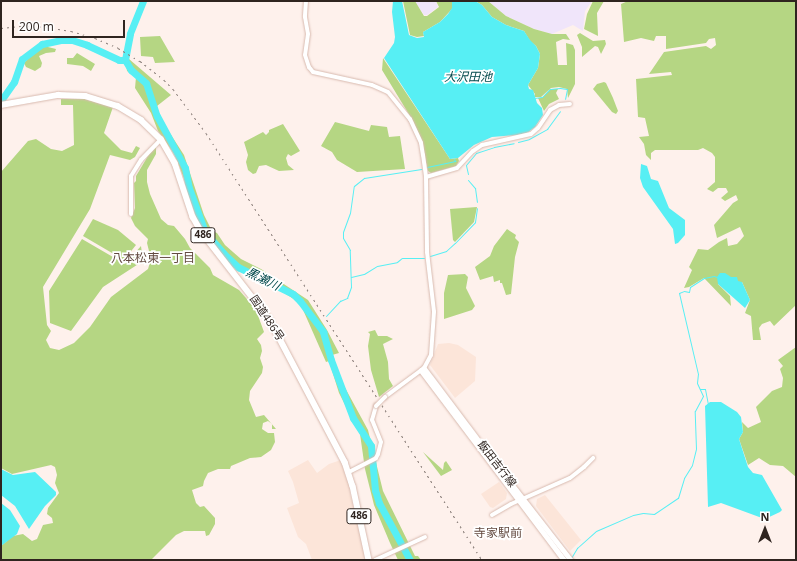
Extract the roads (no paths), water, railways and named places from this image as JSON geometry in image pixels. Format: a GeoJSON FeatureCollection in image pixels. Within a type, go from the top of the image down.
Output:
{"type":"FeatureCollection","features":[{"type":"Feature","properties":{"kind":"highway","name":"国道486号"},"geometry":{"type":"LineString","coordinates":[[1,105],[58,95],[85,96],[118,106],[141,120],[161,139],[175,163],[193,217],[201,231],[270,320],[336,443],[349,472],[369,560]]}},
{"type":"Feature","properties":{"kind":"main road","name":"飯田吉行線"},"geometry":{"type":"LineString","coordinates":[[422,369],[521,499],[571,560]]}},
{"type":"Feature","properties":{"kind":"main road","name":"飯田吉行線"},"geometry":{"type":"LineString","coordinates":[[521,499],[564,560]]}},
{"type":"Feature","properties":{"kind":"street"},"geometry":{"type":"LineString","coordinates":[[306,1],[305,17],[308,34],[305,55],[309,67],[313,72],[372,85],[388,92],[410,119],[416,131],[422,149],[426,176],[426,241],[434,312],[431,357],[422,369],[385,397],[376,406],[372,420],[381,442],[380,450],[376,458],[364,466],[349,472]]}},
{"type":"Feature","properties":{"kind":"street"},"geometry":{"type":"LineString","coordinates":[[426,176],[457,168],[473,151],[482,145],[531,134],[538,128],[550,110],[559,105],[570,104]]}},
{"type":"Feature","properties":{"kind":"street"},"geometry":{"type":"LineString","coordinates":[[131,214],[131,176],[141,160],[161,139]]}},
{"type":"Feature","properties":{"kind":"street"},"geometry":{"type":"LineString","coordinates":[[492,515],[521,499],[570,478],[580,471],[592,458]]}},
{"type":"Feature","properties":{"kind":"street"},"geometry":{"type":"LineString","coordinates":[[375,560],[425,538]]}},
{"type":"Feature","properties":{"kind":"water","name":"大沢田池"},"geometry":{"type":"Polygon","coordinates":[[[393,1],[402,1],[409,35],[417,38],[424,37],[423,32],[440,22],[448,14],[452,8],[452,1],[475,1],[482,5],[492,17],[506,25],[524,31],[536,46],[540,54],[538,68],[528,85],[529,89],[533,90],[537,103],[542,108],[543,115],[535,127],[527,133],[492,137],[474,145],[458,158],[450,159],[384,58],[394,43],[395,37],[392,12],[393,1]]]}},
{"type":"Feature","properties":{"kind":"water"},"geometry":{"type":"Polygon","coordinates":[[[641,164],[647,166],[651,179],[658,181],[669,208],[685,220],[685,235],[678,243],[675,244],[673,229],[643,187],[640,178],[641,164]]]}},
{"type":"Feature","properties":{"kind":"water"},"geometry":{"type":"Polygon","coordinates":[[[720,273],[725,273],[731,277],[737,277],[738,281],[742,282],[750,300],[745,308],[718,284],[717,277],[720,273]]]}},
{"type":"Feature","properties":{"kind":"water"},"geometry":{"type":"Polygon","coordinates":[[[710,402],[721,402],[737,412],[741,417],[743,432],[739,439],[748,467],[753,473],[762,475],[782,510],[780,512],[765,519],[721,503],[708,507],[705,406],[710,402]]]}},
{"type":"Feature","properties":{"kind":"water"},"geometry":{"type":"Polygon","coordinates":[[[1,469],[13,475],[35,472],[56,492],[56,495],[45,506],[29,529],[15,506],[1,495],[1,469]]]}},
{"type":"Feature","properties":{"kind":"water"},"geometry":{"type":"Polygon","coordinates":[[[1,503],[10,510],[20,526],[17,534],[1,546],[1,503]]]}},
{"type":"Feature","properties":{"kind":"waterway","name":"黒瀬川"},"geometry":{"type":"LineString","coordinates":[[143,1],[130,34],[125,60],[131,70],[146,83],[157,116],[185,168],[189,188],[205,232],[223,253],[238,267],[293,294],[323,332],[331,360],[353,418],[371,446],[375,490],[379,503],[410,560]]}},
{"type":"Feature","properties":{"kind":"waterway"},"geometry":{"type":"LineString","coordinates":[[2,99],[14,82],[22,59],[42,44],[61,40],[72,40],[87,45],[119,60],[125,60]]}},
{"type":"Feature","properties":{"kind":"waterway"},"geometry":{"type":"LineString","coordinates":[[534,98],[542,97],[550,89],[560,88],[567,89],[565,99]]}},
{"type":"Feature","properties":{"kind":"waterway"},"geometry":{"type":"LineString","coordinates":[[518,142],[529,139],[547,129],[560,111]]}},
{"type":"Feature","properties":{"kind":"waterway"},"geometry":{"type":"LineString","coordinates":[[468,174],[466,165],[476,153],[494,147],[514,143]]}},
{"type":"Feature","properties":{"kind":"waterway"},"geometry":{"type":"LineString","coordinates":[[427,167],[455,161],[454,159]]}},
{"type":"Feature","properties":{"kind":"waterway"},"geometry":{"type":"LineString","coordinates":[[326,316],[340,301],[347,298],[351,287],[350,250],[343,238],[343,232],[350,213],[354,186],[364,178],[421,169]]}},
{"type":"Feature","properties":{"kind":"waterway"},"geometry":{"type":"LineString","coordinates":[[468,180],[475,188],[477,202]]}},
{"type":"Feature","properties":{"kind":"waterway"},"geometry":{"type":"LineString","coordinates":[[430,256],[446,251],[455,243],[475,222],[477,208]]}},
{"type":"Feature","properties":{"kind":"waterway"},"geometry":{"type":"LineString","coordinates":[[351,277],[364,274],[377,266],[397,262],[402,258],[424,258]]}},
{"type":"Feature","properties":{"kind":"waterway"},"geometry":{"type":"LineString","coordinates":[[571,558],[577,548],[596,531],[633,515],[643,513],[654,514],[678,498],[684,478],[692,465],[696,449],[695,411],[703,396],[697,383],[698,374],[679,293],[684,291],[689,292],[690,287],[704,278],[714,276],[717,277]]}},
{"type":"Feature","properties":{"kind":"waterway"},"geometry":{"type":"LineString","coordinates":[[700,389],[705,389],[708,404]]}},
{"type":"Feature","properties":{"kind":"railway"},"geometry":{"type":"LineString","coordinates":[[1,28],[21,26],[46,27],[71,31],[95,38],[118,48],[140,61],[173,89],[206,133],[482,560]]}},
{"type":"Feature","properties":{"kind":"district","name":"八本松東一丁目"},"geometry":{"type":"Point","coordinates":[153,258]}},
{"type":"Feature","properties":{"kind":"district","name":"寺家駅前"},"geometry":{"type":"Point","coordinates":[498,533]}}]}
